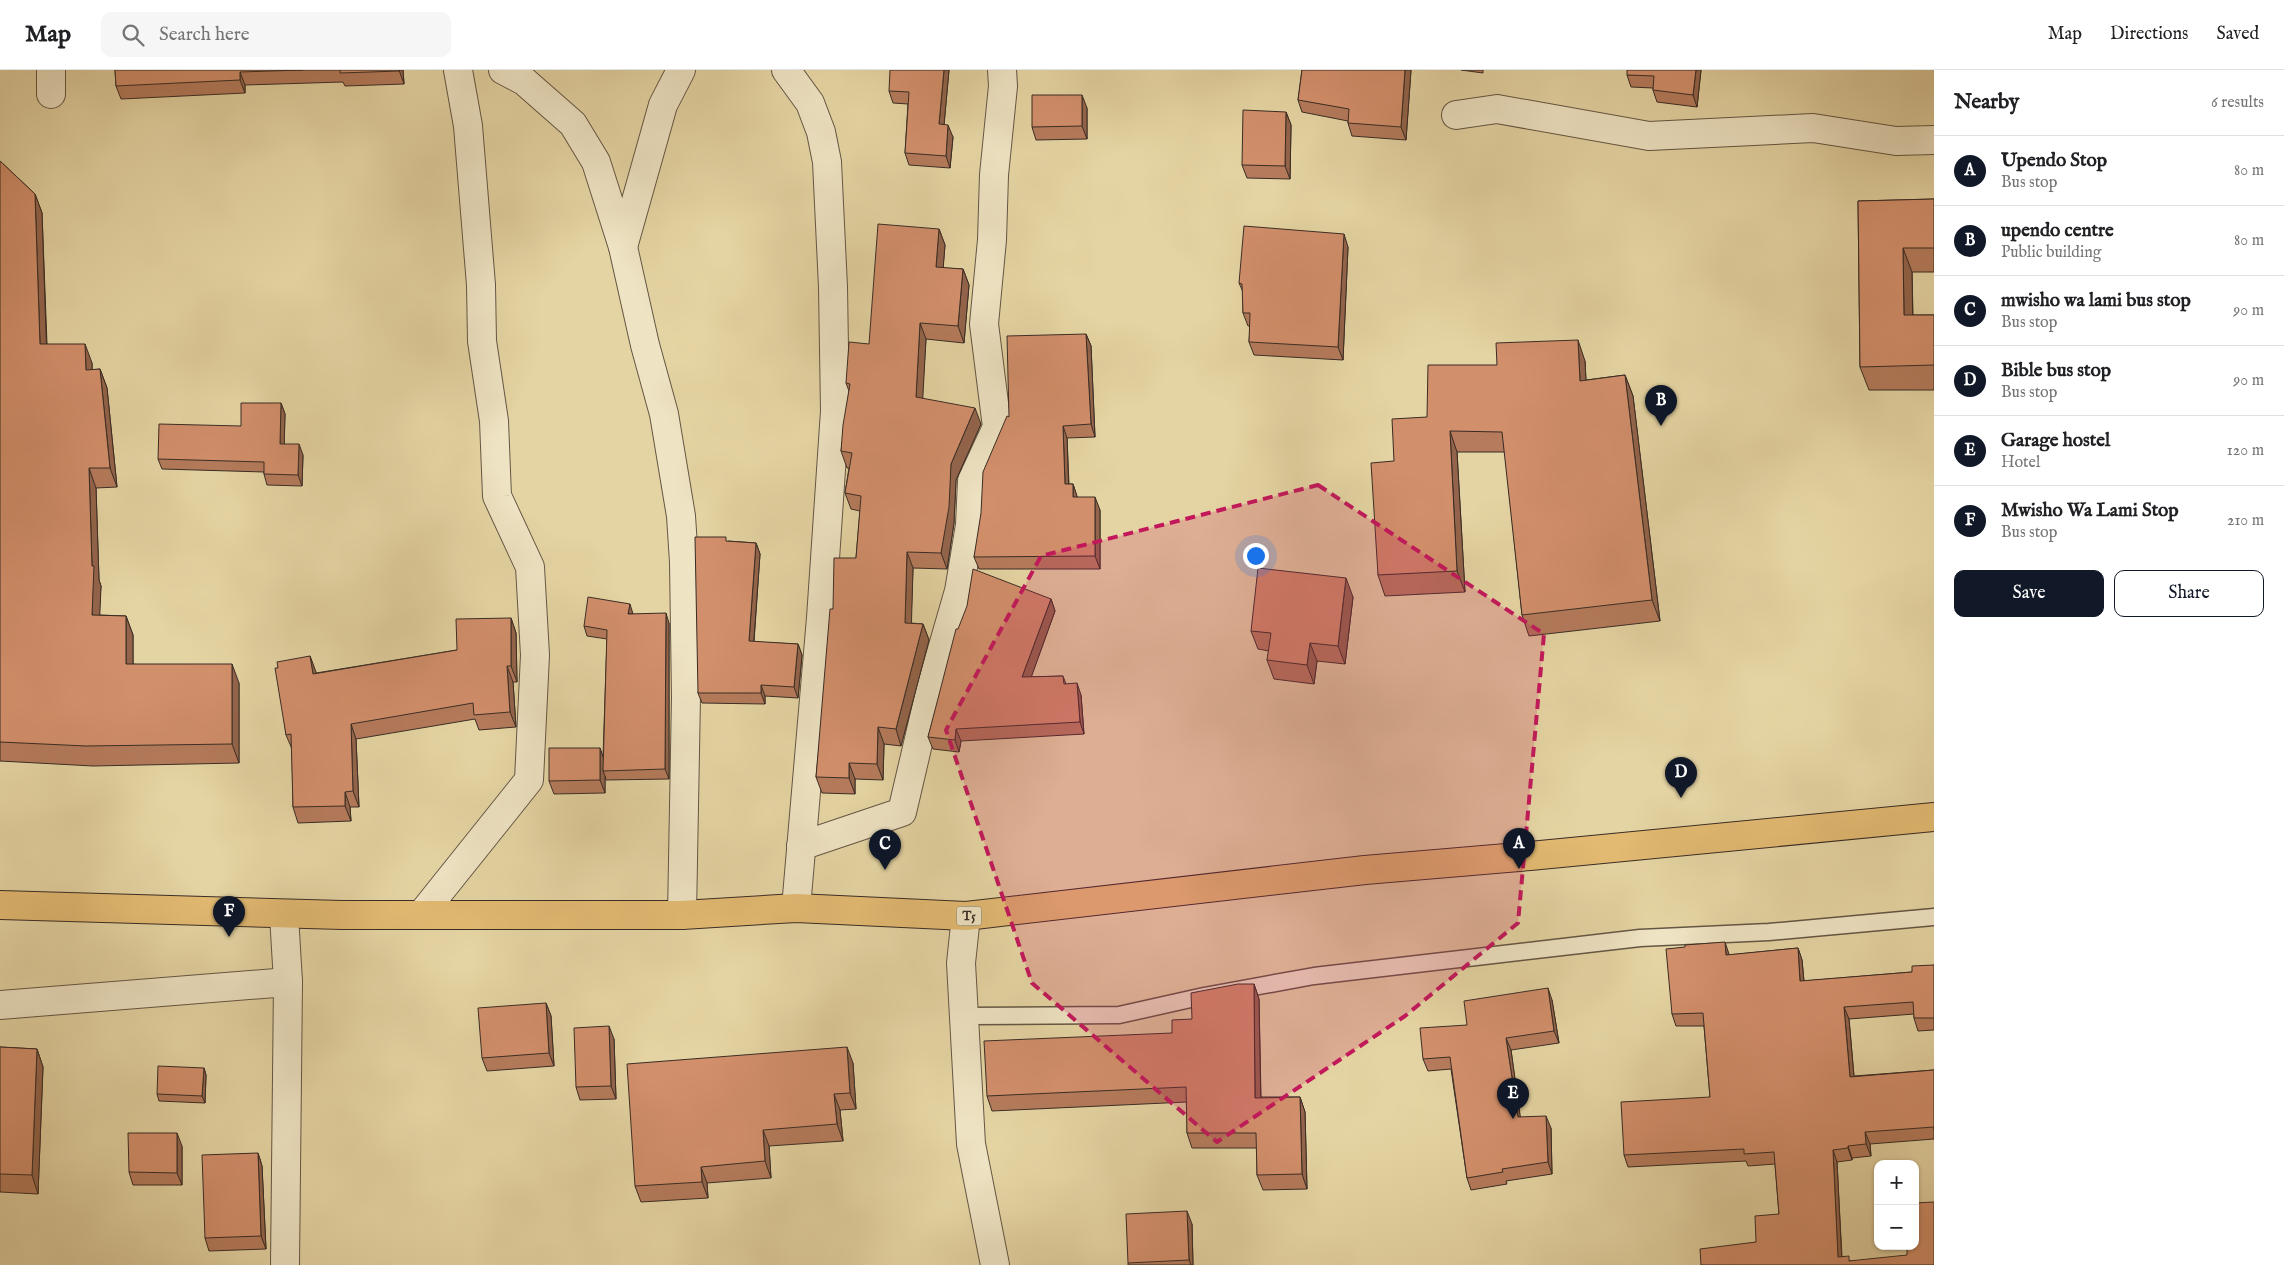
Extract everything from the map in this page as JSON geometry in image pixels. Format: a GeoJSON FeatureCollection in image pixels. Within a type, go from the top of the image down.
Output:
{"type":"FeatureCollection","features":[{"type":"Feature","properties":{"kind":"highway","name":"T5"},"geometry":{"type":"LineString","coordinates":[[0,905],[284,915],[682,915],[796,908],[966,916],[1365,870],[1934,817]]}},
{"type":"Feature","properties":{"kind":"street"},"geometry":{"type":"LineString","coordinates":[[421,915],[529,780],[534,674],[530,567],[497,496],[494,421],[482,341],[481,285],[468,126],[458,70]]}},
{"type":"Feature","properties":{"kind":"street"},"geometry":{"type":"LineString","coordinates":[[503,70],[524,80],[573,124],[596,162],[623,247],[645,345],[664,414],[681,516],[684,562],[686,688],[682,915]]}},
{"type":"Feature","properties":{"kind":"street"},"geometry":{"type":"LineString","coordinates":[[623,247],[663,105],[681,70]]}},
{"type":"Feature","properties":{"kind":"street"},"geometry":{"type":"LineString","coordinates":[[786,70],[810,103],[821,132],[826,162],[833,287],[835,411],[821,618],[796,908]]}},
{"type":"Feature","properties":{"kind":"street"},"geometry":{"type":"LineString","coordinates":[[801,846],[902,812],[931,688],[959,591],[970,526],[972,482],[997,427],[984,324],[992,240],[994,175],[1003,86],[1002,70]]}},
{"type":"Feature","properties":{"kind":"street"},"geometry":{"type":"LineString","coordinates":[[1456,115],[1497,109],[1649,136],[1813,128],[1896,142],[1934,140]]}},
{"type":"Feature","properties":{"kind":"street"},"geometry":{"type":"LineString","coordinates":[[284,915],[288,982],[289,1262]]}},
{"type":"Feature","properties":{"kind":"street"},"geometry":{"type":"LineString","coordinates":[[966,916],[961,963],[971,1144],[995,1265]]}},
{"type":"Feature","properties":{"kind":"street"},"geometry":{"type":"LineString","coordinates":[[0,1004],[288,982]]}},
{"type":"Feature","properties":{"kind":"lane"},"geometry":{"type":"LineString","coordinates":[[964,1016],[1119,1015],[1204,996],[1332,973],[1640,938],[1769,932],[1934,917]]}},
{"type":"Feature","properties":{"kind":"highlighted area"},"geometry":{"type":"Polygon","coordinates":[[[1318,485],[1544,634],[1518,923],[1405,1016],[1217,1142],[1032,983],[946,730],[1041,556],[1318,485]]]}},
{"type":"Feature","properties":{"kind":"building"},"geometry":{"type":"Polygon","coordinates":[[[115,70],[303,70],[240,72],[240,80],[116,86],[115,70]]]}},
{"type":"Feature","properties":{"kind":"building"},"geometry":{"type":"Polygon","coordinates":[[[340,70],[399,70],[399,71],[340,73],[340,70]]]}},
{"type":"Feature","properties":{"kind":"building"},"geometry":{"type":"Polygon","coordinates":[[[890,70],[944,70],[939,124],[948,125],[946,156],[905,153],[909,92],[889,91],[890,70]]]}},
{"type":"Feature","properties":{"kind":"building"},"geometry":{"type":"Polygon","coordinates":[[[1302,70],[1405,70],[1401,127],[1348,123],[1349,109],[1298,100],[1302,70]]]}},
{"type":"Feature","properties":{"kind":"building"},"geometry":{"type":"Polygon","coordinates":[[[1627,70],[1696,70],[1693,95],[1653,90],[1654,76],[1627,75],[1627,70]]]}},
{"type":"Feature","properties":{"kind":"building"},"geometry":{"type":"Polygon","coordinates":[[[1032,95],[1082,95],[1082,126],[1032,127],[1032,95]]]}},
{"type":"Feature","properties":{"kind":"building"},"geometry":{"type":"Polygon","coordinates":[[[1243,110],[1286,112],[1285,166],[1242,165],[1243,110]]]}},
{"type":"Feature","properties":{"kind":"building"},"geometry":{"type":"Polygon","coordinates":[[[0,161],[35,194],[40,344],[85,344],[86,370],[100,369],[110,468],[89,468],[92,566],[94,566],[92,615],[126,616],[126,664],[232,664],[232,744],[86,746],[0,742],[0,161]]]}},
{"type":"Feature","properties":{"kind":"building"},"geometry":{"type":"Polygon","coordinates":[[[1934,199],[1934,248],[1903,248],[1904,315],[1934,315],[1934,365],[1860,367],[1858,201],[1934,199]]]}},
{"type":"Feature","properties":{"kind":"building"},"geometry":{"type":"Polygon","coordinates":[[[878,224],[939,229],[936,267],[963,269],[958,326],[920,323],[916,397],[975,408],[951,464],[949,507],[941,553],[907,552],[905,623],[923,624],[896,729],[878,727],[877,764],[849,763],[849,778],[816,777],[830,609],[833,609],[834,558],[856,558],[861,496],[845,493],[852,453],[841,451],[850,384],[846,383],[849,342],[869,344],[878,224]]]}},
{"type":"Feature","properties":{"kind":"building"},"geometry":{"type":"Polygon","coordinates":[[[1244,226],[1344,234],[1338,347],[1249,342],[1250,313],[1243,313],[1242,284],[1239,283],[1244,226]]]}},
{"type":"Feature","properties":{"kind":"building"},"geometry":{"type":"Polygon","coordinates":[[[1086,334],[1091,424],[1063,426],[1065,484],[1073,484],[1073,497],[1095,497],[1095,556],[974,557],[981,513],[983,472],[1007,416],[1009,417],[1007,336],[1086,334]]]}},
{"type":"Feature","properties":{"kind":"building"},"geometry":{"type":"Polygon","coordinates":[[[1578,340],[1580,381],[1625,375],[1652,600],[1522,615],[1502,432],[1450,431],[1457,571],[1378,575],[1371,463],[1394,461],[1392,419],[1427,417],[1428,365],[1497,365],[1496,343],[1578,340]]]}},
{"type":"Feature","properties":{"kind":"building"},"geometry":{"type":"Polygon","coordinates":[[[241,403],[281,403],[280,444],[299,444],[298,475],[264,474],[264,462],[158,459],[159,424],[241,426],[241,403]]]}},
{"type":"Feature","properties":{"kind":"building"},"geometry":{"type":"Polygon","coordinates":[[[695,537],[726,537],[726,541],[756,543],[749,641],[798,644],[794,687],[761,685],[761,693],[698,693],[695,537]]]}},
{"type":"Feature","properties":{"kind":"building"},"geometry":{"type":"Polygon","coordinates":[[[1258,568],[1346,578],[1338,646],[1310,643],[1307,665],[1267,660],[1271,633],[1251,631],[1258,568]]]}},
{"type":"Feature","properties":{"kind":"building"},"geometry":{"type":"Polygon","coordinates":[[[973,569],[1051,599],[1022,677],[1063,676],[1064,684],[1077,683],[1080,722],[956,729],[955,740],[928,737],[956,629],[958,629],[967,606],[973,569]]]}},
{"type":"Feature","properties":{"kind":"building"},"geometry":{"type":"Polygon","coordinates":[[[588,597],[630,604],[628,614],[666,613],[665,769],[603,771],[607,630],[584,626],[588,597]]]}},
{"type":"Feature","properties":{"kind":"building"},"geometry":{"type":"Polygon","coordinates":[[[511,618],[511,666],[507,666],[510,712],[474,715],[473,703],[351,724],[353,791],[345,792],[345,806],[293,807],[291,734],[286,735],[275,668],[278,668],[277,662],[310,656],[313,674],[457,650],[456,619],[511,618]]]}},
{"type":"Feature","properties":{"kind":"building"},"geometry":{"type":"Polygon","coordinates":[[[549,748],[600,748],[600,780],[549,781],[549,748]]]}},
{"type":"Feature","properties":{"kind":"building"},"geometry":{"type":"Polygon","coordinates":[[[1725,942],[1726,955],[1798,948],[1800,981],[1912,972],[1912,966],[1934,965],[1934,1018],[1914,1018],[1913,1002],[1844,1007],[1850,1077],[1934,1070],[1934,1127],[1865,1132],[1866,1144],[1833,1150],[1838,1257],[1849,1256],[1849,1261],[1907,1255],[1907,1250],[1919,1250],[1919,1203],[1934,1202],[1934,1265],[1701,1265],[1700,1249],[1756,1242],[1755,1216],[1779,1214],[1774,1152],[1744,1154],[1744,1149],[1624,1155],[1621,1102],[1710,1097],[1703,1013],[1672,1014],[1666,949],[1685,947],[1685,945],[1725,942]]]}},
{"type":"Feature","properties":{"kind":"building"},"geometry":{"type":"Polygon","coordinates":[[[1238,984],[1254,984],[1255,1098],[1300,1097],[1302,1174],[1257,1175],[1256,1133],[1187,1133],[1186,1087],[987,1096],[984,1041],[1172,1033],[1172,1020],[1192,1019],[1191,993],[1238,984]]]}},
{"type":"Feature","properties":{"kind":"building"},"geometry":{"type":"Polygon","coordinates":[[[1548,988],[1554,1031],[1506,1038],[1518,1117],[1546,1116],[1548,1162],[1502,1169],[1503,1172],[1467,1178],[1450,1057],[1423,1059],[1420,1028],[1467,1025],[1464,1001],[1548,988]]]}},
{"type":"Feature","properties":{"kind":"building"},"geometry":{"type":"Polygon","coordinates":[[[546,1003],[549,1053],[482,1058],[478,1008],[546,1003]]]}},
{"type":"Feature","properties":{"kind":"building"},"geometry":{"type":"Polygon","coordinates":[[[609,1026],[611,1086],[576,1087],[574,1028],[609,1026]]]}},
{"type":"Feature","properties":{"kind":"building"},"geometry":{"type":"Polygon","coordinates":[[[0,1047],[37,1049],[32,1175],[0,1174],[0,1047]]]}},
{"type":"Feature","properties":{"kind":"building"},"geometry":{"type":"Polygon","coordinates":[[[847,1047],[850,1093],[834,1094],[837,1124],[763,1130],[765,1161],[701,1167],[702,1182],[635,1186],[627,1064],[847,1047]]]}},
{"type":"Feature","properties":{"kind":"building"},"geometry":{"type":"Polygon","coordinates":[[[158,1066],[204,1068],[202,1096],[157,1094],[158,1066]]]}},
{"type":"Feature","properties":{"kind":"building"},"geometry":{"type":"Polygon","coordinates":[[[128,1133],[177,1133],[177,1173],[129,1172],[128,1133]]]}},
{"type":"Feature","properties":{"kind":"building"},"geometry":{"type":"Polygon","coordinates":[[[258,1153],[261,1236],[205,1238],[202,1155],[258,1153]]]}},
{"type":"Feature","properties":{"kind":"building"},"geometry":{"type":"Polygon","coordinates":[[[1187,1211],[1189,1260],[1128,1263],[1126,1214],[1187,1211]]]}},
{"type":"Feature","properties":{"kind":"place","name":"upendo centre"},"geometry":{"type":"Point","coordinates":[1661,426]}},
{"type":"Feature","properties":{"kind":"place","name":"Bible bus stop"},"geometry":{"type":"Point","coordinates":[1681,798]}},
{"type":"Feature","properties":{"kind":"place","name":"Upendo Stop"},"geometry":{"type":"Point","coordinates":[1519,869]}},
{"type":"Feature","properties":{"kind":"place","name":"mwisho wa lami bus stop"},"geometry":{"type":"Point","coordinates":[885,870]}},
{"type":"Feature","properties":{"kind":"place","name":"Mwisho Wa Lami Stop"},"geometry":{"type":"Point","coordinates":[229,937]}},
{"type":"Feature","properties":{"kind":"place","name":"Garage hostel"},"geometry":{"type":"Point","coordinates":[1513,1119]}}]}
